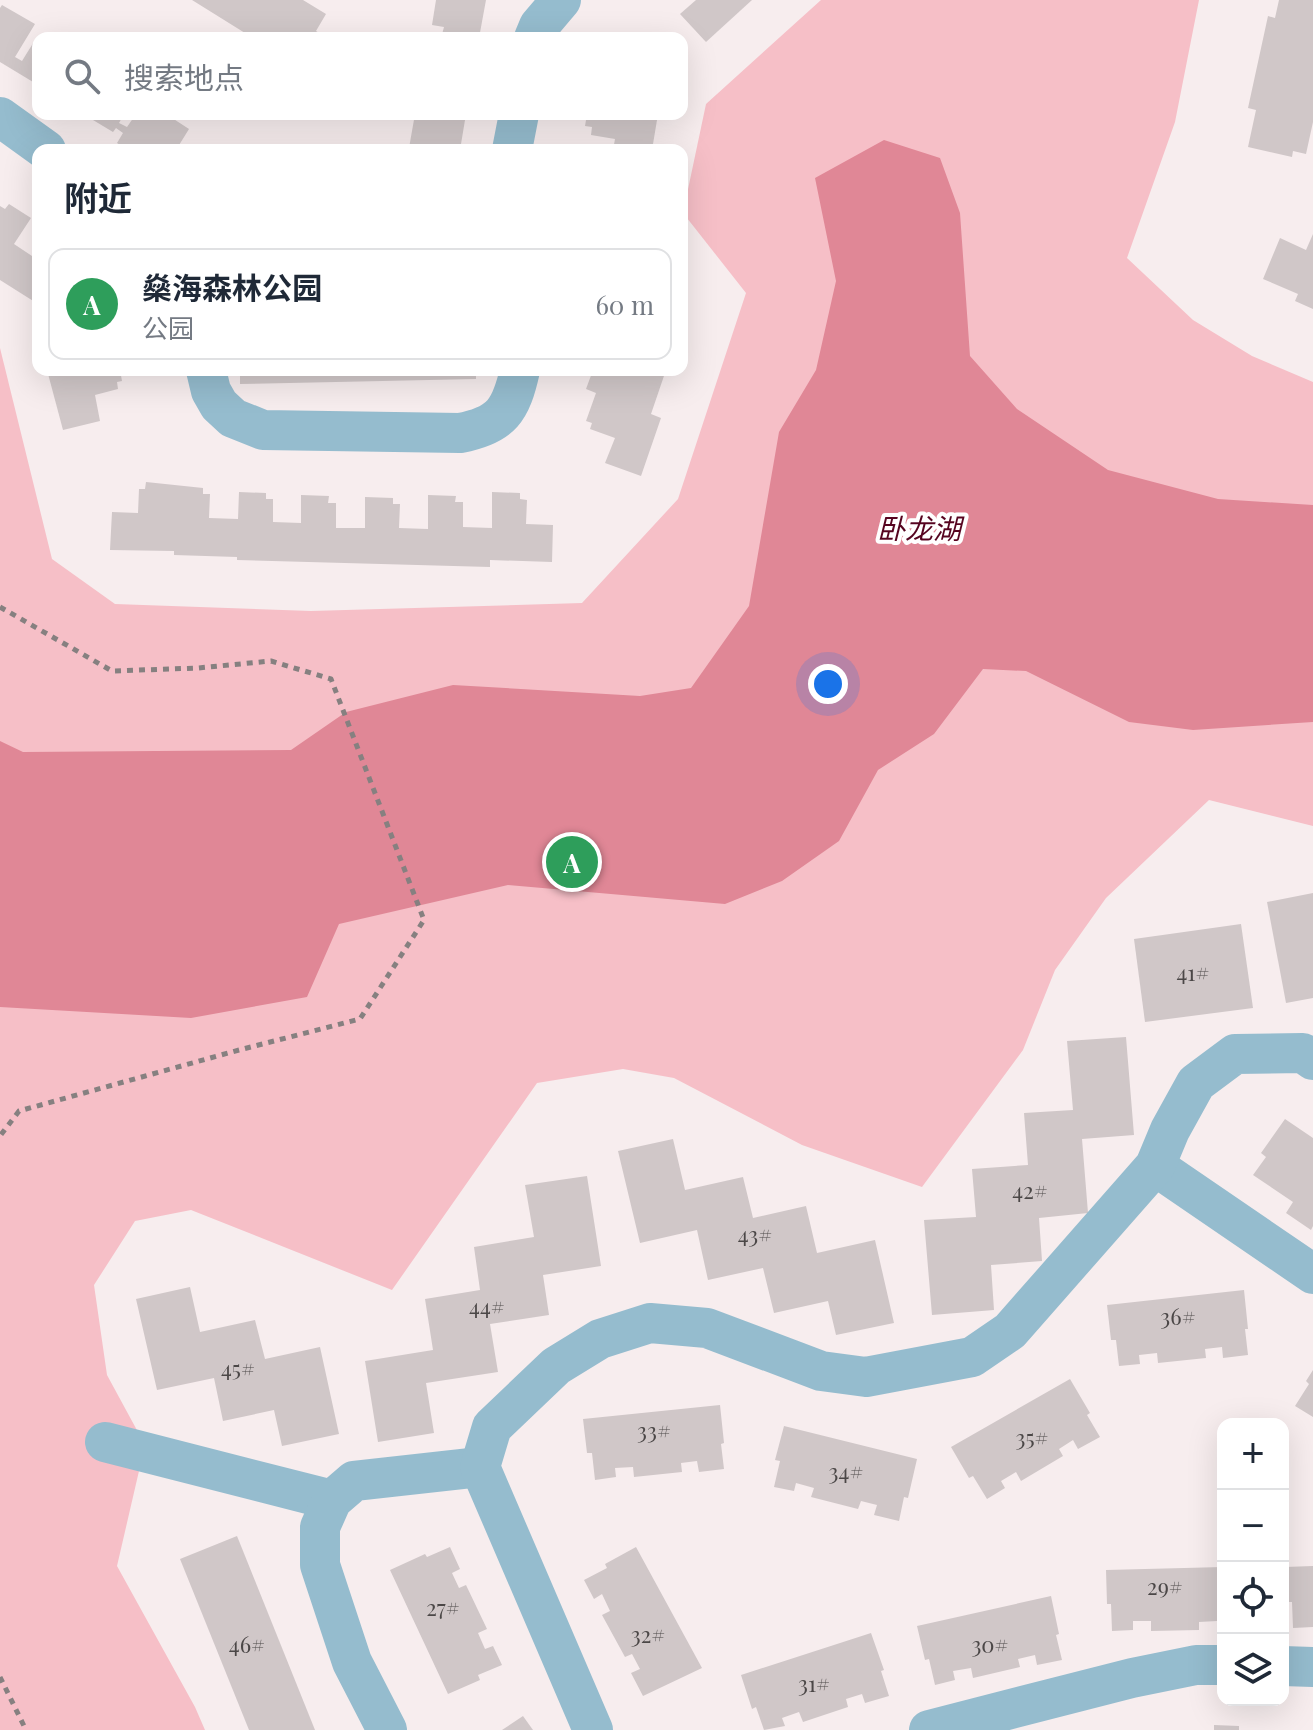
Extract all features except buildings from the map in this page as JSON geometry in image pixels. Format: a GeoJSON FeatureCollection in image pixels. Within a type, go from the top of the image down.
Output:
{"type":"FeatureCollection","features":[{"type":"Feature","properties":{"kind":"lane"},"geometry":{"type":"LineString","coordinates":[[537,32],[561,0]]}},
{"type":"Feature","properties":{"kind":"lane"},"geometry":{"type":"LineString","coordinates":[[0,117],[38,144]]}},
{"type":"Feature","properties":{"kind":"lane"},"geometry":{"type":"LineString","coordinates":[[513,144],[518,120]]}},
{"type":"Feature","properties":{"kind":"lane"},"geometry":{"type":"LineString","coordinates":[[207,376],[219,405],[233,418],[263,430],[460,433],[494,422],[508,409],[518,376]]}},
{"type":"Feature","properties":{"kind":"lane"},"geometry":{"type":"LineString","coordinates":[[593,1730],[480,1467],[492,1427],[556,1366],[600,1339],[650,1323],[707,1328],[821,1371],[866,1377],[972,1357],[1010,1331],[1155,1166],[1170,1130],[1196,1083],[1235,1054],[1303,1053],[1313,1060]]}},
{"type":"Feature","properties":{"kind":"lane"},"geometry":{"type":"LineString","coordinates":[[1155,1166],[1313,1274]]}},
{"type":"Feature","properties":{"kind":"lane"},"geometry":{"type":"LineString","coordinates":[[105,1442],[332,1500]]}},
{"type":"Feature","properties":{"kind":"lane"},"geometry":{"type":"LineString","coordinates":[[387,1730],[352,1662],[320,1565],[320,1527],[332,1500],[354,1481],[480,1467]]}},
{"type":"Feature","properties":{"kind":"lane"},"geometry":{"type":"LineString","coordinates":[[929,1730],[1132,1678],[1196,1665],[1217,1665]]}},
{"type":"Feature","properties":{"kind":"lane"},"geometry":{"type":"LineString","coordinates":[[1289,1666],[1313,1667]]}},
{"type":"Feature","properties":{"kind":"path"},"geometry":{"type":"LineString","coordinates":[[0,607],[112,671],[198,668],[271,661],[331,679],[424,920],[360,1019],[19,1111],[0,1136]]}},
{"type":"Feature","properties":{"kind":"path"},"geometry":{"type":"LineString","coordinates":[[0,1677],[26,1730]]}},
{"type":"Feature","properties":{"kind":"shaded area"},"geometry":{"type":"Polygon","coordinates":[[[821,0],[1199,0],[1175,122],[1127,258],[1193,320],[1252,356],[1313,382],[1313,826],[1209,800],[1106,898],[1055,970],[1023,1050],[922,1187],[802,1145],[674,1078],[623,1069],[537,1083],[392,1290],[191,1210],[135,1221],[94,1285],[107,1375],[145,1445],[117,1566],[205,1730],[0,1730],[0,348],[52,559],[115,604],[311,611],[582,603],[678,499],[746,293],[688,219],[688,189],[706,104],[821,0]]]}},
{"type":"Feature","properties":{"kind":"water","name":"卧龙湖"},"geometry":{"type":"Polygon","coordinates":[[[884,140],[940,158],[960,213],[970,356],[1017,409],[1108,470],[1218,499],[1313,505],[1313,722],[1193,730],[1129,722],[1026,671],[983,669],[934,734],[878,770],[839,841],[782,881],[725,904],[508,885],[339,924],[307,997],[191,1018],[0,1007],[0,741],[23,752],[291,750],[346,712],[453,685],[640,696],[691,688],[749,606],[779,432],[816,370],[836,281],[815,178],[884,140]]]}},
{"type":"Feature","properties":{"kind":"place","name":"燊海森林公园"},"geometry":{"type":"Point","coordinates":[572,862]}}]}
